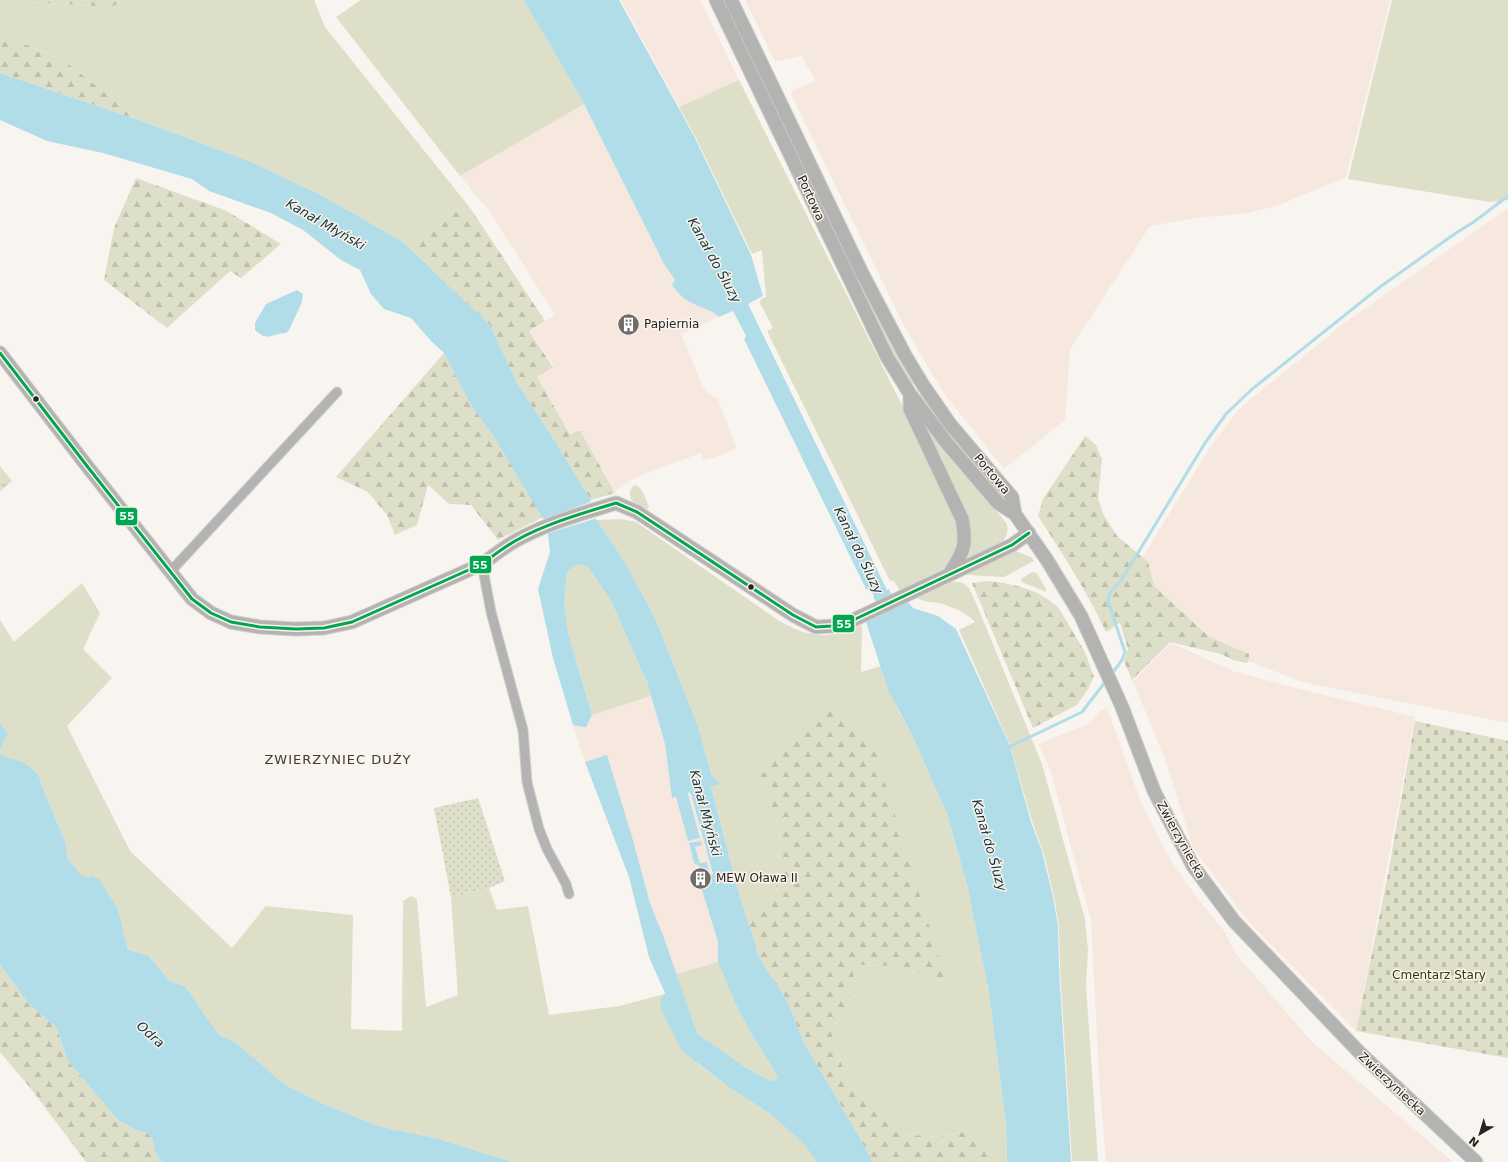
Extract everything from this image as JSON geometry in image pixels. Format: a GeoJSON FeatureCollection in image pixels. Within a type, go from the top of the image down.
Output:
{"type":"FeatureCollection","features":[{"type":"Feature","properties":{"kind":"street","name":"Portowa"},"geometry":{"type":"LineString","coordinates":[[716,0],[887,358],[910,394],[946,442],[998,503],[1015,514]]}},
{"type":"Feature","properties":{"kind":"street","name":"Portowa"},"geometry":{"type":"LineString","coordinates":[[731,0],[863,275],[905,355],[923,385],[950,424],[1012,497],[1015,514]]}},
{"type":"Feature","properties":{"kind":"street"},"geometry":{"type":"LineString","coordinates":[[0,353],[192,599],[211,613],[231,622],[260,627],[296,629],[324,628],[352,622],[482,564],[516,540],[543,528],[616,503],[637,512],[792,615],[816,627],[847,623],[1012,545],[1029,533]]}},
{"type":"Feature","properties":{"kind":"street"},"geometry":{"type":"LineString","coordinates":[[923,385],[910,394],[910,409],[962,519],[965,535],[961,555],[950,573]]}},
{"type":"Feature","properties":{"kind":"street"},"geometry":{"type":"LineString","coordinates":[[170,572],[336,392]]}},
{"type":"Feature","properties":{"kind":"street","name":"Zwierzyniecka"},"geometry":{"type":"LineString","coordinates":[[1015,514],[1029,533],[1081,616],[1122,707],[1154,791],[1193,866],[1234,922],[1360,1053],[1476,1162]]}},
{"type":"Feature","properties":{"kind":"street"},"geometry":{"type":"LineString","coordinates":[[482,564],[491,612],[523,730],[527,782],[539,829],[547,849],[566,884],[569,894]]}},
{"type":"Feature","properties":{"kind":"shaded area"},"geometry":{"type":"Polygon","coordinates":[[[621,0],[700,0],[739,80],[679,107],[621,0]]]}},
{"type":"Feature","properties":{"kind":"shaded area"},"geometry":{"type":"Polygon","coordinates":[[[745,0],[1390,0],[1346,177],[1279,205],[1248,213],[1196,218],[1150,226],[1070,349],[1065,420],[1004,469],[943,392],[905,328],[791,94],[793,90],[816,81],[801,56],[775,61],[745,0]]]}},
{"type":"Feature","properties":{"kind":"shaded area"},"geometry":{"type":"Polygon","coordinates":[[[584,104],[664,264],[675,280],[719,317],[681,334],[702,385],[707,393],[718,399],[736,447],[735,450],[706,460],[703,459],[701,453],[649,472],[629,481],[615,492],[580,429],[570,433],[537,377],[554,366],[530,331],[555,315],[490,212],[460,176],[584,104]]]}},
{"type":"Feature","properties":{"kind":"shaded area"},"geometry":{"type":"Polygon","coordinates":[[[1508,208],[1508,723],[1311,684],[1209,646],[1131,576],[1207,452],[1239,409],[1343,324],[1508,208]]]}},
{"type":"Feature","properties":{"kind":"shaded area"},"geometry":{"type":"Polygon","coordinates":[[[1171,643],[1233,671],[1415,717],[1356,1031],[1247,920],[1193,848],[1166,762],[1133,681],[1171,643]]]}},
{"type":"Feature","properties":{"kind":"shaded area"},"geometry":{"type":"Polygon","coordinates":[[[651,696],[665,744],[672,798],[676,797],[688,841],[689,791],[691,794],[713,874],[710,875],[707,862],[700,864],[695,847],[701,845],[689,843],[694,863],[705,870],[709,885],[701,887],[718,943],[718,962],[676,974],[650,903],[631,833],[607,756],[585,762],[573,725],[582,727],[588,722],[592,715],[651,696]]]}},
{"type":"Feature","properties":{"kind":"shaded area"},"geometry":{"type":"Polygon","coordinates":[[[1107,708],[1142,805],[1162,844],[1173,864],[1197,898],[1225,932],[1236,954],[1312,1042],[1453,1162],[1106,1162],[1099,1076],[1091,920],[1050,769],[1038,744],[1090,723],[1101,710],[1107,708]]]}},
{"type":"Feature","properties":{"kind":"green space"},"geometry":{"type":"Polygon","coordinates":[[[0,0],[22,0],[27,2],[111,7],[127,0],[314,0],[325,27],[471,209],[458,210],[437,229],[403,242],[325,197],[249,161],[139,120],[66,62],[0,33],[0,0]]]}},
{"type":"Feature","properties":{"kind":"green space"},"geometry":{"type":"Polygon","coordinates":[[[22,0],[127,0],[111,7],[27,2],[22,0]]]}},
{"type":"Feature","properties":{"kind":"green space"},"geometry":{"type":"Polygon","coordinates":[[[361,0],[523,0],[584,104],[460,176],[336,17],[361,0]]]}},
{"type":"Feature","properties":{"kind":"green space"},"geometry":{"type":"Polygon","coordinates":[[[1392,0],[1508,0],[1508,200],[1490,202],[1348,179],[1392,0]]]}},
{"type":"Feature","properties":{"kind":"green space"},"geometry":{"type":"Polygon","coordinates":[[[0,33],[66,62],[139,120],[0,73],[0,33]]]}},
{"type":"Feature","properties":{"kind":"green space"},"geometry":{"type":"Polygon","coordinates":[[[739,80],[957,515],[959,549],[947,567],[900,590],[893,580],[890,581],[767,331],[773,328],[760,303],[761,299],[766,297],[762,250],[752,254],[695,136],[679,107],[739,80]]]}},
{"type":"Feature","properties":{"kind":"green space"},"geometry":{"type":"Polygon","coordinates":[[[769,94],[914,381],[912,386],[899,368],[767,96],[769,94]]]}},
{"type":"Feature","properties":{"kind":"green space"},"geometry":{"type":"Polygon","coordinates":[[[136,178],[227,211],[281,244],[241,278],[230,271],[167,328],[104,280],[114,228],[136,178]]]}},
{"type":"Feature","properties":{"kind":"green space"},"geometry":{"type":"Polygon","coordinates":[[[471,209],[545,321],[529,331],[553,367],[537,377],[570,434],[580,430],[615,493],[591,500],[517,383],[490,325],[403,242],[437,229],[458,210],[471,209]]]}},
{"type":"Feature","properties":{"kind":"green space"},"geometry":{"type":"Polygon","coordinates":[[[444,353],[469,402],[494,437],[543,517],[498,540],[471,505],[449,504],[428,485],[417,525],[395,535],[387,515],[368,492],[336,477],[444,353]]]}},
{"type":"Feature","properties":{"kind":"green space"},"geometry":{"type":"Polygon","coordinates":[[[921,394],[925,396],[1007,501],[1005,502],[954,445],[918,396],[921,394]]]}},
{"type":"Feature","properties":{"kind":"green space"},"geometry":{"type":"Polygon","coordinates":[[[919,415],[1007,524],[1005,537],[996,547],[970,559],[967,558],[966,554],[969,535],[919,415]]]}},
{"type":"Feature","properties":{"kind":"green space"},"geometry":{"type":"Polygon","coordinates":[[[1085,436],[1096,445],[1102,459],[1098,498],[1103,514],[1117,536],[1148,562],[1154,586],[1209,637],[1249,654],[1247,663],[1233,660],[1221,654],[1170,642],[1132,680],[1124,661],[1128,649],[1120,623],[1106,632],[1074,573],[1038,516],[1043,499],[1085,436]]]}},
{"type":"Feature","properties":{"kind":"green space"},"geometry":{"type":"Polygon","coordinates":[[[0,466],[12,481],[0,491],[0,466]]]}},
{"type":"Feature","properties":{"kind":"green space"},"geometry":{"type":"Polygon","coordinates":[[[636,485],[641,489],[649,507],[647,509],[635,504],[632,501],[630,494],[631,490],[633,486],[636,485]]]}},
{"type":"Feature","properties":{"kind":"green space"},"geometry":{"type":"Polygon","coordinates":[[[620,519],[636,522],[781,622],[792,628],[812,634],[830,635],[851,630],[862,625],[861,672],[881,666],[884,678],[898,710],[912,735],[947,814],[968,889],[989,993],[1006,1125],[1007,1162],[988,1162],[988,1155],[972,1130],[939,1137],[900,1134],[848,1083],[831,1032],[848,1006],[855,965],[895,966],[946,981],[760,777],[780,829],[776,894],[744,914],[711,787],[719,784],[712,776],[698,726],[656,620],[625,562],[596,520],[620,519]]]}},
{"type":"Feature","properties":{"kind":"green space"},"geometry":{"type":"Polygon","coordinates":[[[1013,550],[1031,557],[1034,561],[1004,577],[967,575],[965,572],[1013,550]]]}},
{"type":"Feature","properties":{"kind":"green space"},"geometry":{"type":"Polygon","coordinates":[[[576,563],[587,566],[610,599],[647,682],[651,696],[592,715],[569,636],[564,605],[567,572],[576,563]]]}},
{"type":"Feature","properties":{"kind":"green space"},"geometry":{"type":"Polygon","coordinates":[[[1032,572],[1037,573],[1046,589],[1046,592],[1022,582],[1021,579],[1032,572]]]}},
{"type":"Feature","properties":{"kind":"green space"},"geometry":{"type":"Polygon","coordinates":[[[989,581],[1027,589],[1045,597],[1053,603],[1060,610],[1085,652],[1094,677],[1077,705],[1033,728],[972,583],[989,581]]]}},
{"type":"Feature","properties":{"kind":"green space"},"geometry":{"type":"Polygon","coordinates":[[[951,582],[962,582],[968,586],[970,590],[1042,764],[1085,919],[1088,950],[1086,986],[1098,1161],[1072,1161],[1060,969],[1059,927],[1054,897],[1044,854],[1032,821],[1010,745],[959,630],[975,622],[964,613],[953,608],[917,598],[951,582]]]}},
{"type":"Feature","properties":{"kind":"green space"},"geometry":{"type":"Polygon","coordinates":[[[82,583],[100,613],[83,649],[112,678],[67,726],[130,851],[232,948],[266,906],[353,915],[351,1029],[402,1031],[403,901],[411,896],[417,899],[426,1007],[458,995],[451,897],[489,888],[497,910],[528,906],[549,1015],[619,1006],[665,994],[662,1012],[698,1064],[730,1088],[769,1113],[803,1143],[817,1162],[515,1162],[439,1139],[378,1126],[322,1103],[284,1084],[235,1042],[219,1035],[185,986],[170,981],[148,955],[128,950],[118,909],[87,878],[81,874],[68,859],[65,841],[38,774],[24,763],[0,753],[8,733],[0,723],[0,620],[14,642],[82,583]]]}},
{"type":"Feature","properties":{"kind":"green space"},"geometry":{"type":"Polygon","coordinates":[[[832,707],[867,735],[875,750],[946,981],[895,966],[855,965],[848,1006],[831,1032],[848,1083],[900,1134],[939,1137],[972,1130],[988,1155],[988,1162],[873,1162],[804,1043],[788,1002],[759,957],[744,914],[776,894],[780,829],[760,777],[802,727],[832,707]]]}},
{"type":"Feature","properties":{"kind":"green space","name":"Cmentarz Stary"},"geometry":{"type":"Polygon","coordinates":[[[1415,721],[1508,741],[1508,1058],[1356,1031],[1388,874],[1415,721]]]}},
{"type":"Feature","properties":{"kind":"green space"},"geometry":{"type":"Polygon","coordinates":[[[478,798],[505,881],[489,888],[451,897],[434,808],[478,798]]]}},
{"type":"Feature","properties":{"kind":"green space"},"geometry":{"type":"Polygon","coordinates":[[[718,962],[735,1003],[749,1030],[778,1077],[777,1079],[771,1081],[748,1069],[697,1033],[676,974],[718,962]]]}},
{"type":"Feature","properties":{"kind":"green space"},"geometry":{"type":"Polygon","coordinates":[[[0,965],[28,1003],[57,1028],[68,1061],[118,1120],[136,1130],[147,1133],[153,1139],[155,1152],[162,1162],[86,1162],[32,1090],[0,1052],[0,965]]]}},
{"type":"Feature","properties":{"kind":"water","name":"Kanał do Śluzy"},"geometry":{"type":"Polygon","coordinates":[[[523,0],[619,0],[694,136],[751,255],[763,296],[748,304],[887,590],[889,589],[897,607],[908,602],[913,608],[938,616],[956,629],[1010,746],[1031,822],[1042,851],[1053,897],[1058,926],[1059,969],[1071,1162],[1007,1162],[1006,1125],[989,993],[968,889],[947,814],[912,735],[888,690],[866,622],[883,614],[871,591],[866,589],[744,339],[746,337],[745,334],[733,311],[719,317],[687,300],[672,285],[675,280],[664,264],[584,104],[523,0]]]}},
{"type":"Feature","properties":{"kind":"water","name":"Kanał Młyński"},"geometry":{"type":"Polygon","coordinates":[[[0,73],[139,120],[249,161],[325,197],[403,242],[490,325],[517,383],[591,500],[589,509],[625,562],[656,620],[698,726],[712,776],[720,784],[711,787],[739,894],[759,957],[788,1002],[804,1043],[873,1162],[817,1162],[803,1143],[769,1113],[730,1088],[683,1052],[662,1012],[660,1001],[665,993],[649,957],[629,877],[585,762],[607,755],[631,833],[650,903],[664,938],[697,1033],[748,1069],[771,1081],[777,1079],[778,1077],[749,1030],[735,1003],[718,962],[718,942],[701,887],[709,885],[705,870],[694,863],[689,843],[701,841],[702,845],[695,847],[700,863],[707,862],[710,874],[713,874],[691,794],[689,792],[688,794],[700,838],[688,841],[676,797],[672,798],[665,744],[647,682],[610,599],[587,566],[576,564],[567,572],[564,605],[569,636],[592,715],[586,727],[573,725],[553,658],[538,589],[550,552],[547,525],[494,437],[469,402],[444,353],[431,341],[411,318],[384,309],[371,294],[360,270],[341,260],[303,230],[271,213],[209,191],[192,179],[103,153],[47,141],[0,120],[0,73]]]}},
{"type":"Feature","properties":{"kind":"water"},"geometry":{"type":"Polygon","coordinates":[[[297,290],[303,294],[302,302],[289,330],[286,333],[267,337],[255,330],[255,323],[266,304],[297,290]]]}},
{"type":"Feature","properties":{"kind":"water"},"geometry":{"type":"Polygon","coordinates":[[[0,723],[8,733],[0,750],[0,723]]]}},
{"type":"Feature","properties":{"kind":"water","name":"Odra"},"geometry":{"type":"Polygon","coordinates":[[[0,753],[24,763],[38,774],[65,841],[68,859],[81,874],[87,878],[92,876],[99,879],[118,909],[128,950],[148,955],[170,981],[185,986],[219,1035],[235,1042],[284,1084],[322,1103],[378,1126],[439,1139],[515,1162],[162,1162],[155,1152],[153,1139],[147,1133],[136,1130],[118,1120],[68,1061],[57,1028],[28,1003],[0,965],[0,753]]]}},
{"type":"Feature","properties":{"kind":"pier"},"geometry":{"type":"Polygon","coordinates":[[[593,501],[591,508],[597,518],[546,534],[546,525],[542,520],[593,501]]]}},
{"type":"Feature","properties":{"kind":"waterway"},"geometry":{"type":"LineString","coordinates":[[1111,675],[1122,660],[1125,652],[1108,601],[1110,593],[1122,579],[1205,443],[1226,414],[1251,390],[1380,287],[1475,221],[1508,196]]}},
{"type":"Feature","properties":{"kind":"waterway"},"geometry":{"type":"LineString","coordinates":[[1007,748],[1082,712],[1106,681]]}},
{"type":"Feature","properties":{"kind":"transit line","name":"55"},"geometry":{"type":"LineString","coordinates":[[0,353],[192,599],[211,613],[231,622],[260,627],[296,629],[324,628],[352,622],[482,564],[511,544],[539,529],[564,519],[616,503],[637,512],[793,615],[816,627],[847,623],[1012,545],[1029,533]]}},
{"type":"Feature","properties":{"kind":"place","name":"Papiernia"},"geometry":{"type":"Point","coordinates":[628,324]}},
{"type":"Feature","properties":{"kind":"place","name":"MEW Oława II"},"geometry":{"type":"Point","coordinates":[701,878]}},
{"type":"Feature","properties":{"kind":"district","name":"ZWIERZYNIEC DUŻY"},"geometry":{"type":"Point","coordinates":[338,759]}}]}
